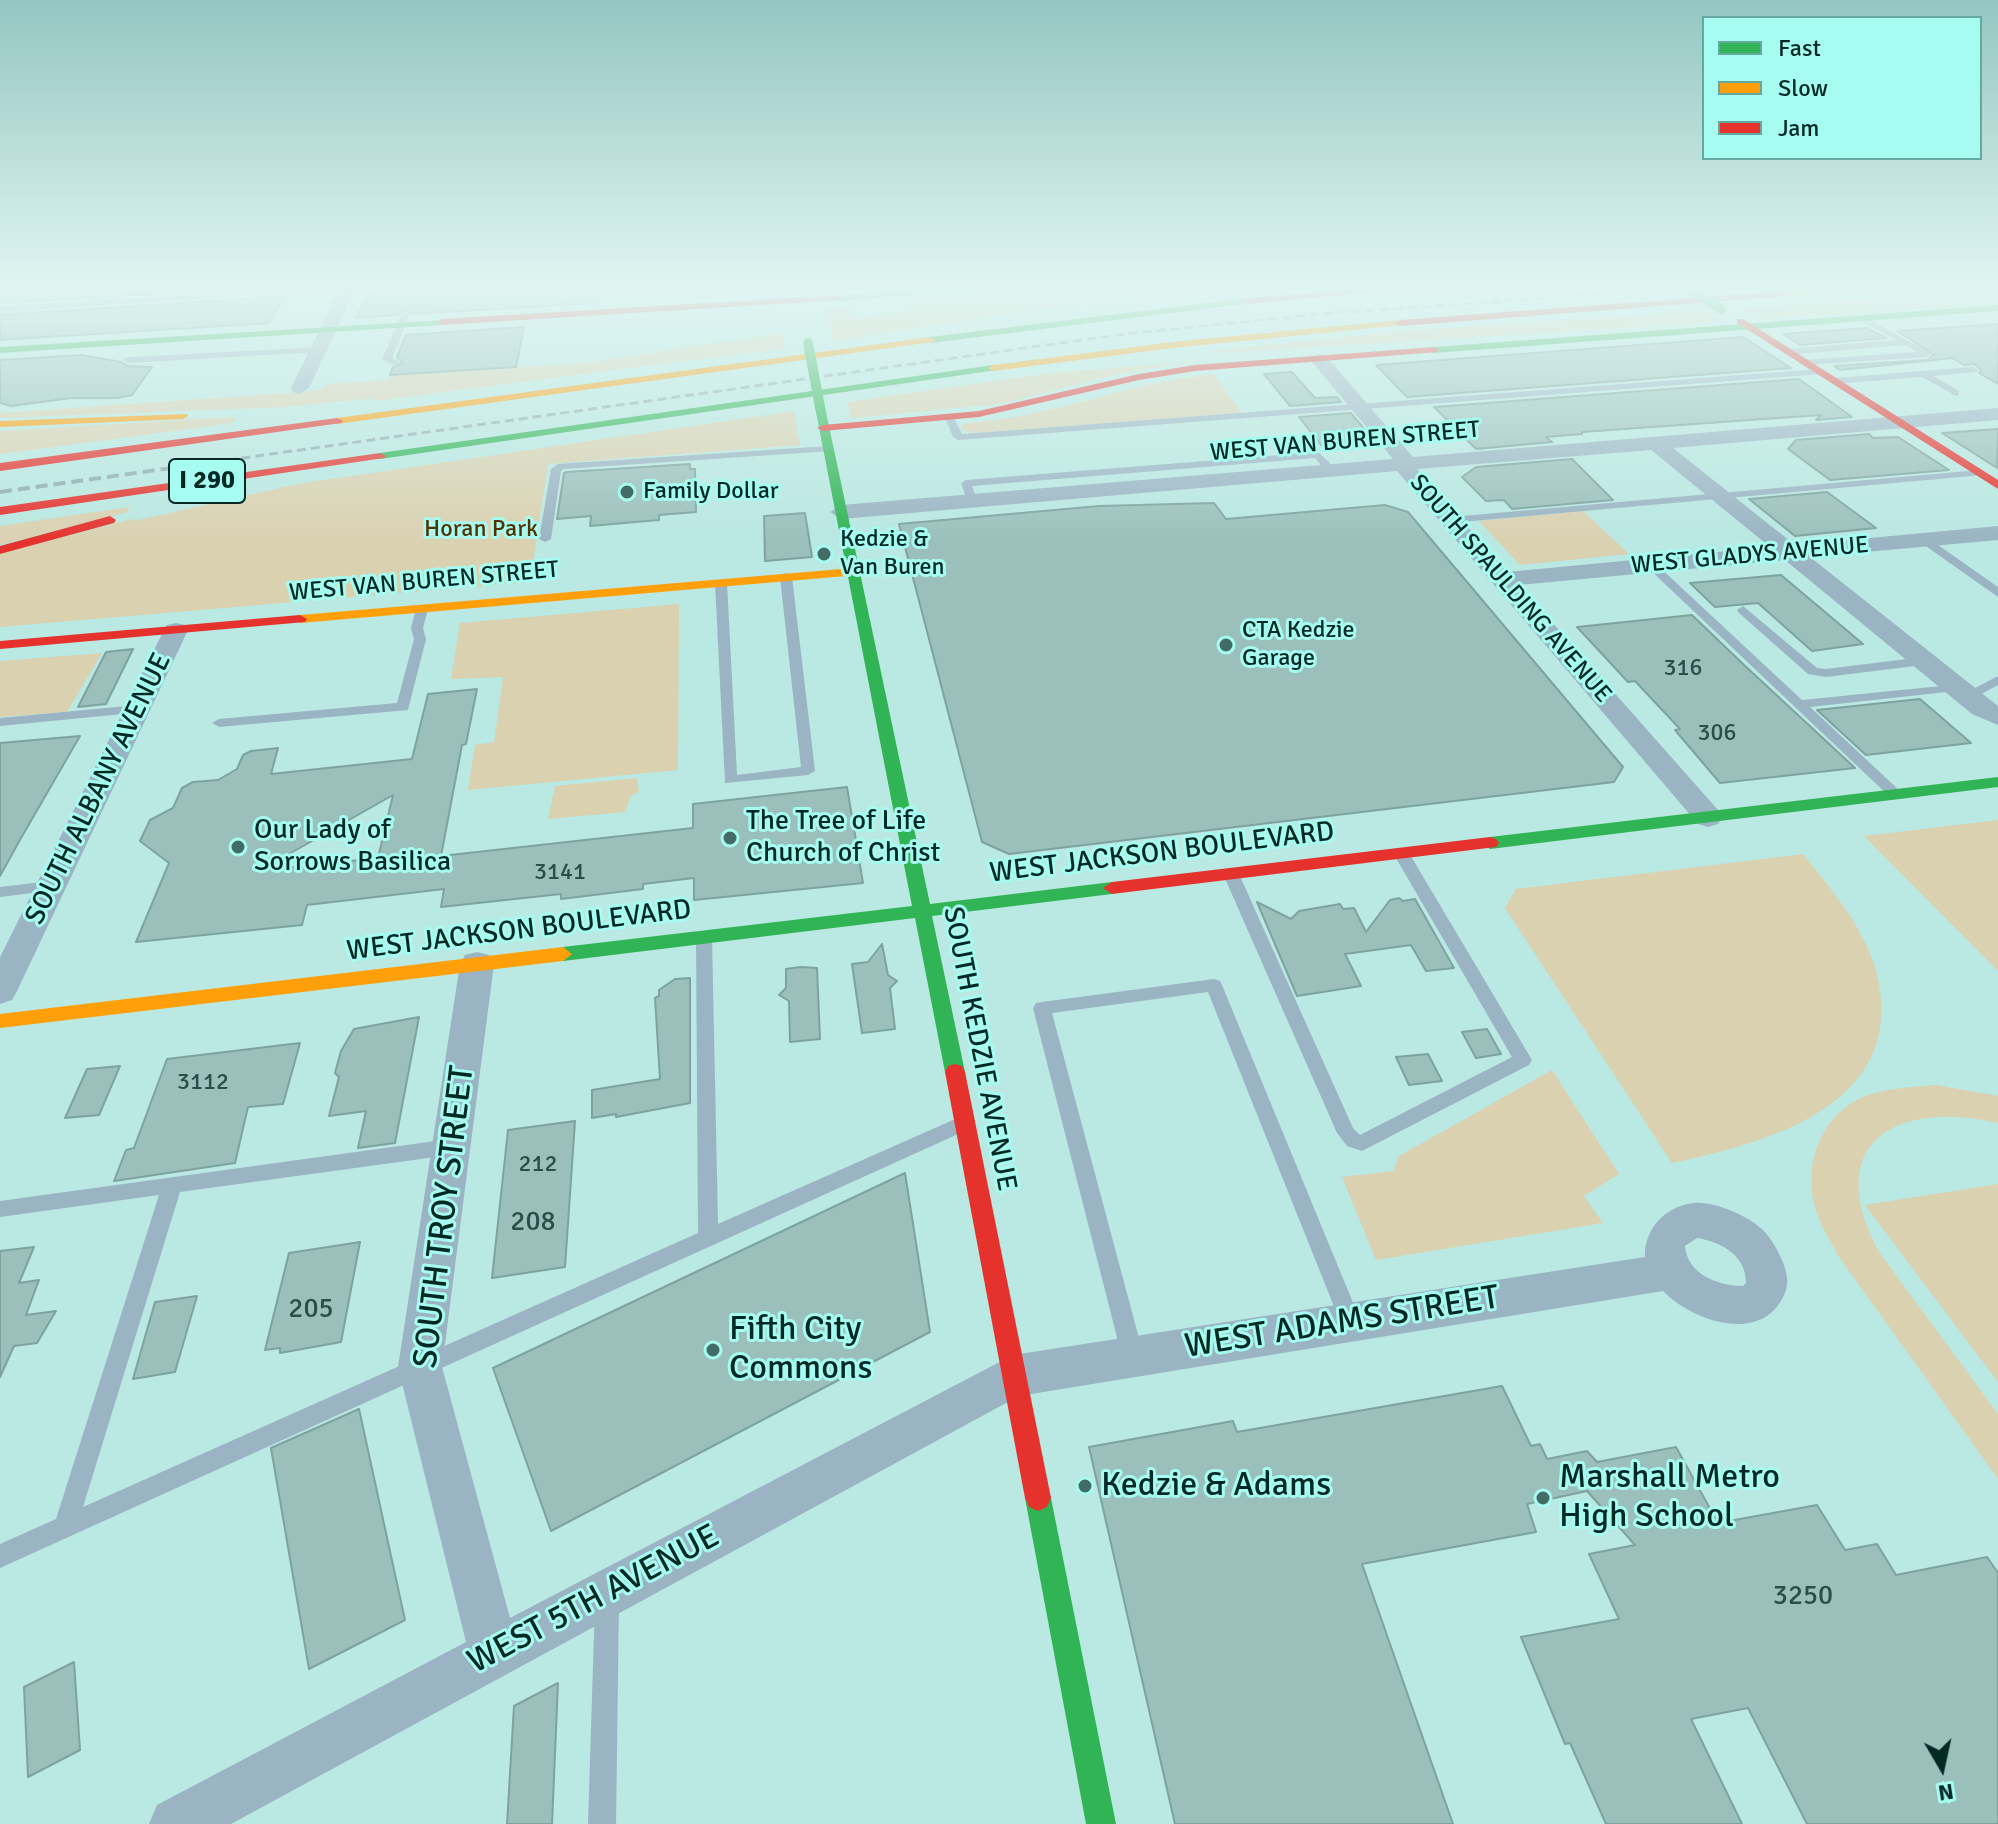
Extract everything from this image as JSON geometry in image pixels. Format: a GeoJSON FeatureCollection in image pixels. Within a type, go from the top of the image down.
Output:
{"type":"FeatureCollection","features":[{"type":"Feature","properties":{"kind":"main road","name":"I 290"},"geometry":{"type":"LineString","coordinates":[[0,467],[693,371]]}},
{"type":"Feature","properties":{"kind":"main road","name":"SOUTH KEDZIE AVENUE"},"geometry":{"type":"LineString","coordinates":[[813,371],[965,1122],[1101,1824]]}},
{"type":"Feature","properties":{"kind":"main road","name":"I 290"},"geometry":{"type":"LineString","coordinates":[[0,511],[978,371]]}},
{"type":"Feature","properties":{"kind":"main road"},"geometry":{"type":"LineString","coordinates":[[952,375],[1008,371]]}},
{"type":"Feature","properties":{"kind":"main road"},"geometry":{"type":"LineString","coordinates":[[823,428],[950,418],[1011,408],[1168,371]]}},
{"type":"Feature","properties":{"kind":"main road"},"geometry":{"type":"LineString","coordinates":[[1819,372],[1993,481]]}},
{"type":"Feature","properties":{"kind":"main road"},"geometry":{"type":"LineString","coordinates":[[264,412],[385,404],[461,403]]}},
{"type":"Feature","properties":{"kind":"main road"},"geometry":{"type":"LineString","coordinates":[[0,424],[202,415]]}},
{"type":"Feature","properties":{"kind":"main road"},"geometry":{"type":"LineString","coordinates":[[173,505],[345,473],[414,451]]}},
{"type":"Feature","properties":{"kind":"main road"},"geometry":{"type":"LineString","coordinates":[[0,550],[130,515]]}},
{"type":"Feature","properties":{"kind":"main road","name":"WEST VAN BUREN STREET"},"geometry":{"type":"LineString","coordinates":[[0,645],[853,572]]}},
{"type":"Feature","properties":{"kind":"main road","name":"WEST JACKSON BOULEVARD"},"geometry":{"type":"LineString","coordinates":[[0,1021],[1998,782]]}},
{"type":"Feature","properties":{"kind":"street"},"geometry":{"type":"LineString","coordinates":[[300,388],[308,371]]}},
{"type":"Feature","properties":{"kind":"street","name":"SOUTH SPAULDING AVENUE"},"geometry":{"type":"LineString","coordinates":[[1330,371],[1402,454],[1407,471],[1708,817]]}},
{"type":"Feature","properties":{"kind":"street","name":"WEST VAN BUREN STREET"},"geometry":{"type":"LineString","coordinates":[[841,512],[1998,414]]}},
{"type":"Feature","properties":{"kind":"street"},"geometry":{"type":"LineString","coordinates":[[1655,443],[1961,692],[1998,717]]}},
{"type":"Feature","properties":{"kind":"street","name":"WEST GLADYS AVENUE"},"geometry":{"type":"LineString","coordinates":[[1503,579],[1998,533]]}},
{"type":"Feature","properties":{"kind":"street","name":"SOUTH ALBANY AVENUE"},"geometry":{"type":"LineString","coordinates":[[0,991],[176,630]]}},
{"type":"Feature","properties":{"kind":"street","name":"SOUTH TROY STREET"},"geometry":{"type":"LineString","coordinates":[[477,964],[420,1367],[494,1654]]}},
{"type":"Feature","properties":{"kind":"street","name":"WEST ADAMS STREET"},"geometry":{"type":"LineString","coordinates":[[1013,1376],[1671,1271]]}},
{"type":"Feature","properties":{"kind":"street","name":"WEST 5TH AVENUE"},"geometry":{"type":"LineString","coordinates":[[176,1824],[1013,1376]]}},
{"type":"Feature","properties":{"kind":"lane"},"geometry":{"type":"LineString","coordinates":[[950,418],[958,437],[1824,371]]}},
{"type":"Feature","properties":{"kind":"lane"},"geometry":{"type":"LineString","coordinates":[[1819,372],[1924,374],[1959,371]]}},
{"type":"Feature","properties":{"kind":"lane"},"geometry":{"type":"LineString","coordinates":[[1924,374],[1956,393]]}},
{"type":"Feature","properties":{"kind":"lane"},"geometry":{"type":"LineString","coordinates":[[545,539],[556,469],[562,466],[828,449]]}},
{"type":"Feature","properties":{"kind":"lane"},"geometry":{"type":"LineString","coordinates":[[1451,520],[1721,496],[1993,481]]}},
{"type":"Feature","properties":{"kind":"lane"},"geometry":{"type":"LineString","coordinates":[[1924,540],[1998,593]]}},
{"type":"Feature","properties":{"kind":"lane"},"geometry":{"type":"LineString","coordinates":[[1651,565],[1895,794]]}},
{"type":"Feature","properties":{"kind":"lane"},"geometry":{"type":"LineString","coordinates":[[721,583],[730,780],[808,771],[786,577]]}},
{"type":"Feature","properties":{"kind":"lane"},"geometry":{"type":"LineString","coordinates":[[219,723],[403,707],[420,639],[417,628],[422,609]]}},
{"type":"Feature","properties":{"kind":"lane"},"geometry":{"type":"LineString","coordinates":[[1743,610],[1813,671],[1826,673],[1923,661]]}},
{"type":"Feature","properties":{"kind":"lane"},"geometry":{"type":"LineString","coordinates":[[1799,704],[1961,692],[1998,680]]}},
{"type":"Feature","properties":{"kind":"lane"},"geometry":{"type":"LineString","coordinates":[[0,722],[138,709]]}},
{"type":"Feature","properties":{"kind":"lane"},"geometry":{"type":"LineString","coordinates":[[1231,874],[1346,1133],[1354,1141],[1362,1143],[1523,1060],[1401,853]]}},
{"type":"Feature","properties":{"kind":"lane"},"geometry":{"type":"LineString","coordinates":[[0,892],[51,886]]}},
{"type":"Feature","properties":{"kind":"lane"},"geometry":{"type":"LineString","coordinates":[[704,937],[708,1237]]}},
{"type":"Feature","properties":{"kind":"lane"},"geometry":{"type":"LineString","coordinates":[[1133,1357],[1042,1008],[1214,985],[1350,1322]]}},
{"type":"Feature","properties":{"kind":"lane"},"geometry":{"type":"LineString","coordinates":[[0,1556],[965,1122]]}},
{"type":"Feature","properties":{"kind":"lane"},"geometry":{"type":"LineString","coordinates":[[0,1209],[451,1147]]}},
{"type":"Feature","properties":{"kind":"lane"},"geometry":{"type":"LineString","coordinates":[[65,1527],[172,1186]]}},
{"type":"Feature","properties":{"kind":"lane"},"geometry":{"type":"LineString","coordinates":[[602,1824],[608,1593]]}},
{"type":"Feature","properties":{"kind":"green space"},"geometry":{"type":"Polygon","coordinates":[[[452,371],[606,371],[374,401],[374,398],[285,407],[0,418],[0,413],[315,391],[323,389],[326,384],[388,380],[390,375],[452,371]]]}},
{"type":"Feature","properties":{"kind":"green space"},"geometry":{"type":"Polygon","coordinates":[[[1135,371],[1000,404],[851,418],[847,402],[1050,373],[1135,371]]]}},
{"type":"Feature","properties":{"kind":"green space"},"geometry":{"type":"Polygon","coordinates":[[[1214,374],[1242,413],[971,433],[961,429],[968,423],[1030,414],[1152,384],[1214,374]]]}},
{"type":"Feature","properties":{"kind":"green space","name":"Horan Park"},"geometry":{"type":"Polygon","coordinates":[[[794,411],[800,445],[548,464],[530,582],[0,627],[0,554],[131,519],[134,521],[297,484],[794,411]]]}},
{"type":"Feature","properties":{"kind":"green space"},"geometry":{"type":"Polygon","coordinates":[[[233,417],[236,421],[226,424],[0,454],[0,431],[233,417]]]}},
{"type":"Feature","properties":{"kind":"green space"},"geometry":{"type":"Polygon","coordinates":[[[129,507],[128,512],[0,545],[0,526],[129,507]]]}},
{"type":"Feature","properties":{"kind":"green space"},"geometry":{"type":"Polygon","coordinates":[[[1583,511],[1629,554],[1520,565],[1479,521],[1583,511]]]}},
{"type":"Feature","properties":{"kind":"green space"},"geometry":{"type":"Polygon","coordinates":[[[679,604],[678,770],[468,790],[475,745],[494,742],[503,677],[451,679],[460,623],[679,604]]]}},
{"type":"Feature","properties":{"kind":"green space"},"geometry":{"type":"Polygon","coordinates":[[[102,653],[67,712],[0,717],[0,661],[102,653]]]}},
{"type":"Feature","properties":{"kind":"green space"},"geometry":{"type":"Polygon","coordinates":[[[637,778],[639,792],[631,796],[625,812],[548,819],[555,786],[637,778]]]}},
{"type":"Feature","properties":{"kind":"green space"},"geometry":{"type":"Polygon","coordinates":[[[1998,820],[1998,971],[1864,836],[1998,820]]]}},
{"type":"Feature","properties":{"kind":"green space"},"geometry":{"type":"Polygon","coordinates":[[[1803,854],[1854,922],[1875,967],[1881,1013],[1874,1052],[1854,1083],[1826,1108],[1791,1127],[1752,1142],[1672,1163],[1505,908],[1516,889],[1803,854]]]}},
{"type":"Feature","properties":{"kind":"green space"},"geometry":{"type":"Polygon","coordinates":[[[1552,1070],[1619,1174],[1584,1196],[1603,1223],[1376,1260],[1342,1177],[1393,1171],[1399,1156],[1552,1070]]]}},
{"type":"Feature","properties":{"kind":"green space"},"geometry":{"type":"Polygon","coordinates":[[[1936,1085],[1998,1096],[1998,1123],[1961,1117],[1928,1118],[1900,1125],[1878,1138],[1864,1157],[1859,1182],[1863,1214],[1879,1252],[1998,1414],[1998,1479],[1839,1257],[1820,1220],[1812,1191],[1814,1158],[1819,1143],[1826,1128],[1848,1105],[1881,1092],[1936,1085]]]}},
{"type":"Feature","properties":{"kind":"green space"},"geometry":{"type":"Polygon","coordinates":[[[1998,1184],[1998,1382],[1865,1205],[1998,1184]]]}},
{"type":"Feature","properties":{"kind":"building"},"geometry":{"type":"Polygon","coordinates":[[[0,371],[149,371],[132,395],[72,398],[11,406],[0,403],[0,371]]]}},
{"type":"Feature","properties":{"kind":"building"},"geometry":{"type":"Polygon","coordinates":[[[391,371],[451,371],[390,375],[391,371]]]}},
{"type":"Feature","properties":{"kind":"building"},"geometry":{"type":"Polygon","coordinates":[[[1382,371],[1750,371],[1407,397],[1382,371]]]}},
{"type":"Feature","properties":{"kind":"building"},"geometry":{"type":"Polygon","coordinates":[[[1998,371],[1998,384],[1979,373],[1998,371]]]}},
{"type":"Feature","properties":{"kind":"building"},"geometry":{"type":"Polygon","coordinates":[[[1292,372],[1315,398],[1337,397],[1341,402],[1290,406],[1264,374],[1292,372]]]}},
{"type":"Feature","properties":{"kind":"building"},"geometry":{"type":"Polygon","coordinates":[[[1799,379],[1852,417],[1816,420],[1821,415],[1582,432],[1546,437],[1552,442],[1476,449],[1434,407],[1799,379]]]}},
{"type":"Feature","properties":{"kind":"building"},"geometry":{"type":"Polygon","coordinates":[[[1351,413],[1378,446],[1325,450],[1299,417],[1351,413]]]}},
{"type":"Feature","properties":{"kind":"building"},"geometry":{"type":"Polygon","coordinates":[[[1998,429],[1997,468],[1942,433],[1998,429]]]}},
{"type":"Feature","properties":{"kind":"building"},"geometry":{"type":"Polygon","coordinates":[[[1869,434],[1873,438],[1898,437],[1949,470],[1830,480],[1788,449],[1796,440],[1869,434]]]}},
{"type":"Feature","properties":{"kind":"building"},"geometry":{"type":"Polygon","coordinates":[[[1572,459],[1613,500],[1512,509],[1504,500],[1486,501],[1462,477],[1476,467],[1572,459]]]}},
{"type":"Feature","properties":{"kind":"building","name":"Family Dollar"},"geometry":{"type":"Polygon","coordinates":[[[690,464],[690,469],[695,469],[696,512],[659,515],[659,520],[590,526],[591,516],[557,519],[564,473],[690,464]]]}},
{"type":"Feature","properties":{"kind":"building"},"geometry":{"type":"Polygon","coordinates":[[[1827,492],[1876,528],[1795,536],[1749,499],[1827,492]]]}},
{"type":"Feature","properties":{"kind":"building","name":"CTA Kedzie Garage"},"geometry":{"type":"Polygon","coordinates":[[[1214,503],[1226,519],[1385,505],[1408,512],[1623,767],[1614,782],[1009,854],[982,842],[899,524],[1099,506],[1214,503]]]}},
{"type":"Feature","properties":{"kind":"building"},"geometry":{"type":"Polygon","coordinates":[[[805,513],[812,557],[765,561],[764,516],[805,513]]]}},
{"type":"Feature","properties":{"kind":"building"},"geometry":{"type":"Polygon","coordinates":[[[1781,575],[1863,644],[1812,651],[1758,603],[1715,607],[1690,583],[1781,575]]]}},
{"type":"Feature","properties":{"kind":"building"},"geometry":{"type":"Polygon","coordinates":[[[1692,615],[1855,768],[1720,783],[1675,730],[1680,729],[1635,681],[1628,682],[1577,627],[1692,615]]]}},
{"type":"Feature","properties":{"kind":"building"},"geometry":{"type":"Polygon","coordinates":[[[133,649],[106,704],[78,707],[106,652],[133,649]]]}},
{"type":"Feature","properties":{"kind":"building"},"geometry":{"type":"Polygon","coordinates":[[[477,689],[466,744],[462,745],[441,856],[693,828],[693,804],[847,787],[863,883],[694,900],[694,878],[643,884],[643,889],[561,899],[561,894],[441,907],[444,889],[307,905],[302,925],[136,942],[169,863],[140,841],[150,820],[173,808],[182,788],[193,782],[218,780],[237,769],[243,755],[251,751],[278,748],[271,774],[412,759],[428,694],[477,689]],[[393,795],[259,871],[378,858],[393,795]]]}},
{"type":"Feature","properties":{"kind":"building"},"geometry":{"type":"Polygon","coordinates":[[[1920,699],[1971,743],[1866,755],[1817,710],[1920,699]]]}},
{"type":"Feature","properties":{"kind":"building"},"geometry":{"type":"Polygon","coordinates":[[[80,736],[21,838],[0,876],[0,743],[80,736]]]}},
{"type":"Feature","properties":{"kind":"building"},"geometry":{"type":"Polygon","coordinates":[[[1399,898],[1403,901],[1415,899],[1454,968],[1426,971],[1411,945],[1345,954],[1361,986],[1297,996],[1257,902],[1291,919],[1299,911],[1340,904],[1343,909],[1354,908],[1366,932],[1390,900],[1399,898]]]}},
{"type":"Feature","properties":{"kind":"building"},"geometry":{"type":"Polygon","coordinates":[[[882,944],[888,975],[897,981],[890,988],[895,1029],[862,1033],[852,964],[868,962],[882,944]]]}},
{"type":"Feature","properties":{"kind":"building"},"geometry":{"type":"Polygon","coordinates":[[[817,968],[820,1039],[790,1042],[789,1001],[779,995],[786,988],[786,969],[817,968]]]}},
{"type":"Feature","properties":{"kind":"building"},"geometry":{"type":"Polygon","coordinates":[[[690,978],[690,1103],[616,1117],[616,1114],[592,1118],[592,1090],[660,1079],[655,998],[659,996],[659,990],[675,979],[690,978]]]}},
{"type":"Feature","properties":{"kind":"building"},"geometry":{"type":"Polygon","coordinates":[[[419,1017],[395,1143],[358,1148],[366,1111],[329,1116],[339,1077],[335,1073],[341,1051],[354,1029],[419,1017]]]}},
{"type":"Feature","properties":{"kind":"building"},"geometry":{"type":"Polygon","coordinates":[[[1487,1029],[1501,1054],[1476,1058],[1462,1032],[1487,1029]]]}},
{"type":"Feature","properties":{"kind":"building"},"geometry":{"type":"Polygon","coordinates":[[[300,1043],[283,1104],[248,1107],[235,1163],[114,1181],[126,1150],[134,1148],[167,1059],[300,1043]]]}},
{"type":"Feature","properties":{"kind":"building"},"geometry":{"type":"Polygon","coordinates":[[[1428,1054],[1442,1081],[1409,1085],[1396,1057],[1428,1054]]]}},
{"type":"Feature","properties":{"kind":"building"},"geometry":{"type":"Polygon","coordinates":[[[120,1066],[99,1115],[65,1118],[87,1069],[120,1066]]]}},
{"type":"Feature","properties":{"kind":"building"},"geometry":{"type":"Polygon","coordinates":[[[575,1121],[565,1267],[492,1278],[508,1130],[575,1121]]]}},
{"type":"Feature","properties":{"kind":"building","name":"Fifth City Commons"},"geometry":{"type":"Polygon","coordinates":[[[905,1173],[930,1332],[551,1531],[493,1368],[905,1173]]]}},
{"type":"Feature","properties":{"kind":"building"},"geometry":{"type":"Polygon","coordinates":[[[360,1242],[341,1342],[280,1353],[280,1348],[265,1350],[289,1253],[360,1242]]]}},
{"type":"Feature","properties":{"kind":"building"},"geometry":{"type":"Polygon","coordinates":[[[34,1247],[19,1283],[39,1280],[26,1315],[56,1311],[37,1343],[14,1346],[0,1377],[0,1251],[34,1247]]]}},
{"type":"Feature","properties":{"kind":"building"},"geometry":{"type":"Polygon","coordinates":[[[197,1296],[175,1372],[133,1379],[155,1302],[197,1296]]]}},
{"type":"Feature","properties":{"kind":"building"},"geometry":{"type":"Polygon","coordinates":[[[1502,1386],[1531,1446],[1540,1444],[1547,1459],[1587,1451],[1597,1462],[1676,1447],[1718,1523],[1817,1505],[1845,1550],[1877,1544],[1896,1575],[1987,1557],[1998,1573],[1998,1824],[1807,1824],[1748,1708],[1691,1719],[1742,1824],[1606,1824],[1570,1743],[1565,1744],[1521,1637],[1619,1619],[1589,1554],[1635,1545],[1587,1491],[1527,1504],[1536,1532],[1362,1564],[1453,1824],[1175,1824],[1089,1447],[1233,1421],[1237,1432],[1502,1386]]]}},
{"type":"Feature","properties":{"kind":"building"},"geometry":{"type":"Polygon","coordinates":[[[359,1409],[405,1620],[309,1669],[271,1448],[359,1409]]]}},
{"type":"Feature","properties":{"kind":"building"},"geometry":{"type":"Polygon","coordinates":[[[74,1662],[80,1750],[28,1777],[24,1687],[74,1662]]]}},
{"type":"Feature","properties":{"kind":"building"},"geometry":{"type":"Polygon","coordinates":[[[558,1683],[552,1824],[507,1824],[514,1706],[558,1683]]]}},
{"type":"Feature","properties":{"kind":"railway"},"geometry":{"type":"LineString","coordinates":[[186,466],[861,371]]}},
{"type":"Feature","properties":{"kind":"railway"},"geometry":{"type":"LineString","coordinates":[[0,492],[200,464]]}},
{"type":"Feature","properties":{"kind":"traffic: fast"},"geometry":{"type":"LineString","coordinates":[[813,371],[820,407]]}},
{"type":"Feature","properties":{"kind":"traffic: fast"},"geometry":{"type":"LineString","coordinates":[[380,456],[971,371]]}},
{"type":"Feature","properties":{"kind":"traffic: fast"},"geometry":{"type":"LineString","coordinates":[[820,407],[955,1072]]}},
{"type":"Feature","properties":{"kind":"traffic: fast"},"geometry":{"type":"LineString","coordinates":[[1490,843],[1998,782]]}},
{"type":"Feature","properties":{"kind":"traffic: fast"},"geometry":{"type":"LineString","coordinates":[[563,954],[1112,888]]}},
{"type":"Feature","properties":{"kind":"traffic: fast"},"geometry":{"type":"LineString","coordinates":[[1038,1498],[1101,1824]]}},
{"type":"Feature","properties":{"kind":"traffic: slow"},"geometry":{"type":"LineString","coordinates":[[337,421],[702,371]]}},
{"type":"Feature","properties":{"kind":"traffic: slow"},"geometry":{"type":"LineString","coordinates":[[0,424],[183,416]]}},
{"type":"Feature","properties":{"kind":"traffic: slow"},"geometry":{"type":"LineString","coordinates":[[300,619],[853,572]]}},
{"type":"Feature","properties":{"kind":"traffic: slow"},"geometry":{"type":"LineString","coordinates":[[0,1021],[563,954]]}},
{"type":"Feature","properties":{"kind":"traffic: jam"},"geometry":{"type":"LineString","coordinates":[[823,428],[979,414],[1176,371]]}},
{"type":"Feature","properties":{"kind":"traffic: jam"},"geometry":{"type":"LineString","coordinates":[[1819,371],[1998,485]]}},
{"type":"Feature","properties":{"kind":"traffic: jam"},"geometry":{"type":"LineString","coordinates":[[0,467],[337,421]]}},
{"type":"Feature","properties":{"kind":"traffic: jam"},"geometry":{"type":"LineString","coordinates":[[0,511],[380,456]]}},
{"type":"Feature","properties":{"kind":"traffic: jam"},"geometry":{"type":"LineString","coordinates":[[0,550],[110,520]]}},
{"type":"Feature","properties":{"kind":"traffic: jam"},"geometry":{"type":"LineString","coordinates":[[0,645],[300,619]]}},
{"type":"Feature","properties":{"kind":"traffic: jam"},"geometry":{"type":"LineString","coordinates":[[1112,888],[1490,843]]}},
{"type":"Feature","properties":{"kind":"traffic: jam"},"geometry":{"type":"LineString","coordinates":[[955,1072],[1038,1498]]}},
{"type":"Feature","properties":{"kind":"place","name":"Family Dollar"},"geometry":{"type":"Point","coordinates":[627,492]}},
{"type":"Feature","properties":{"kind":"place","name":"Kedzie & Van Buren"},"geometry":{"type":"Point","coordinates":[824,554]}},
{"type":"Feature","properties":{"kind":"place","name":"CTA Kedzie Garage"},"geometry":{"type":"Point","coordinates":[1226,645]}},
{"type":"Feature","properties":{"kind":"place","name":"The Tree of Life Church of Christ"},"geometry":{"type":"Point","coordinates":[730,838]}},
{"type":"Feature","properties":{"kind":"place","name":"Our Lady of Sorrows Basilica"},"geometry":{"type":"Point","coordinates":[238,847]}},
{"type":"Feature","properties":{"kind":"place","name":"Fifth City Commons"},"geometry":{"type":"Point","coordinates":[713,1350]}},
{"type":"Feature","properties":{"kind":"place","name":"Kedzie & Adams"},"geometry":{"type":"Point","coordinates":[1085,1486]}},
{"type":"Feature","properties":{"kind":"place","name":"Marshall Metro High School"},"geometry":{"type":"Point","coordinates":[1543,1498]}}]}
